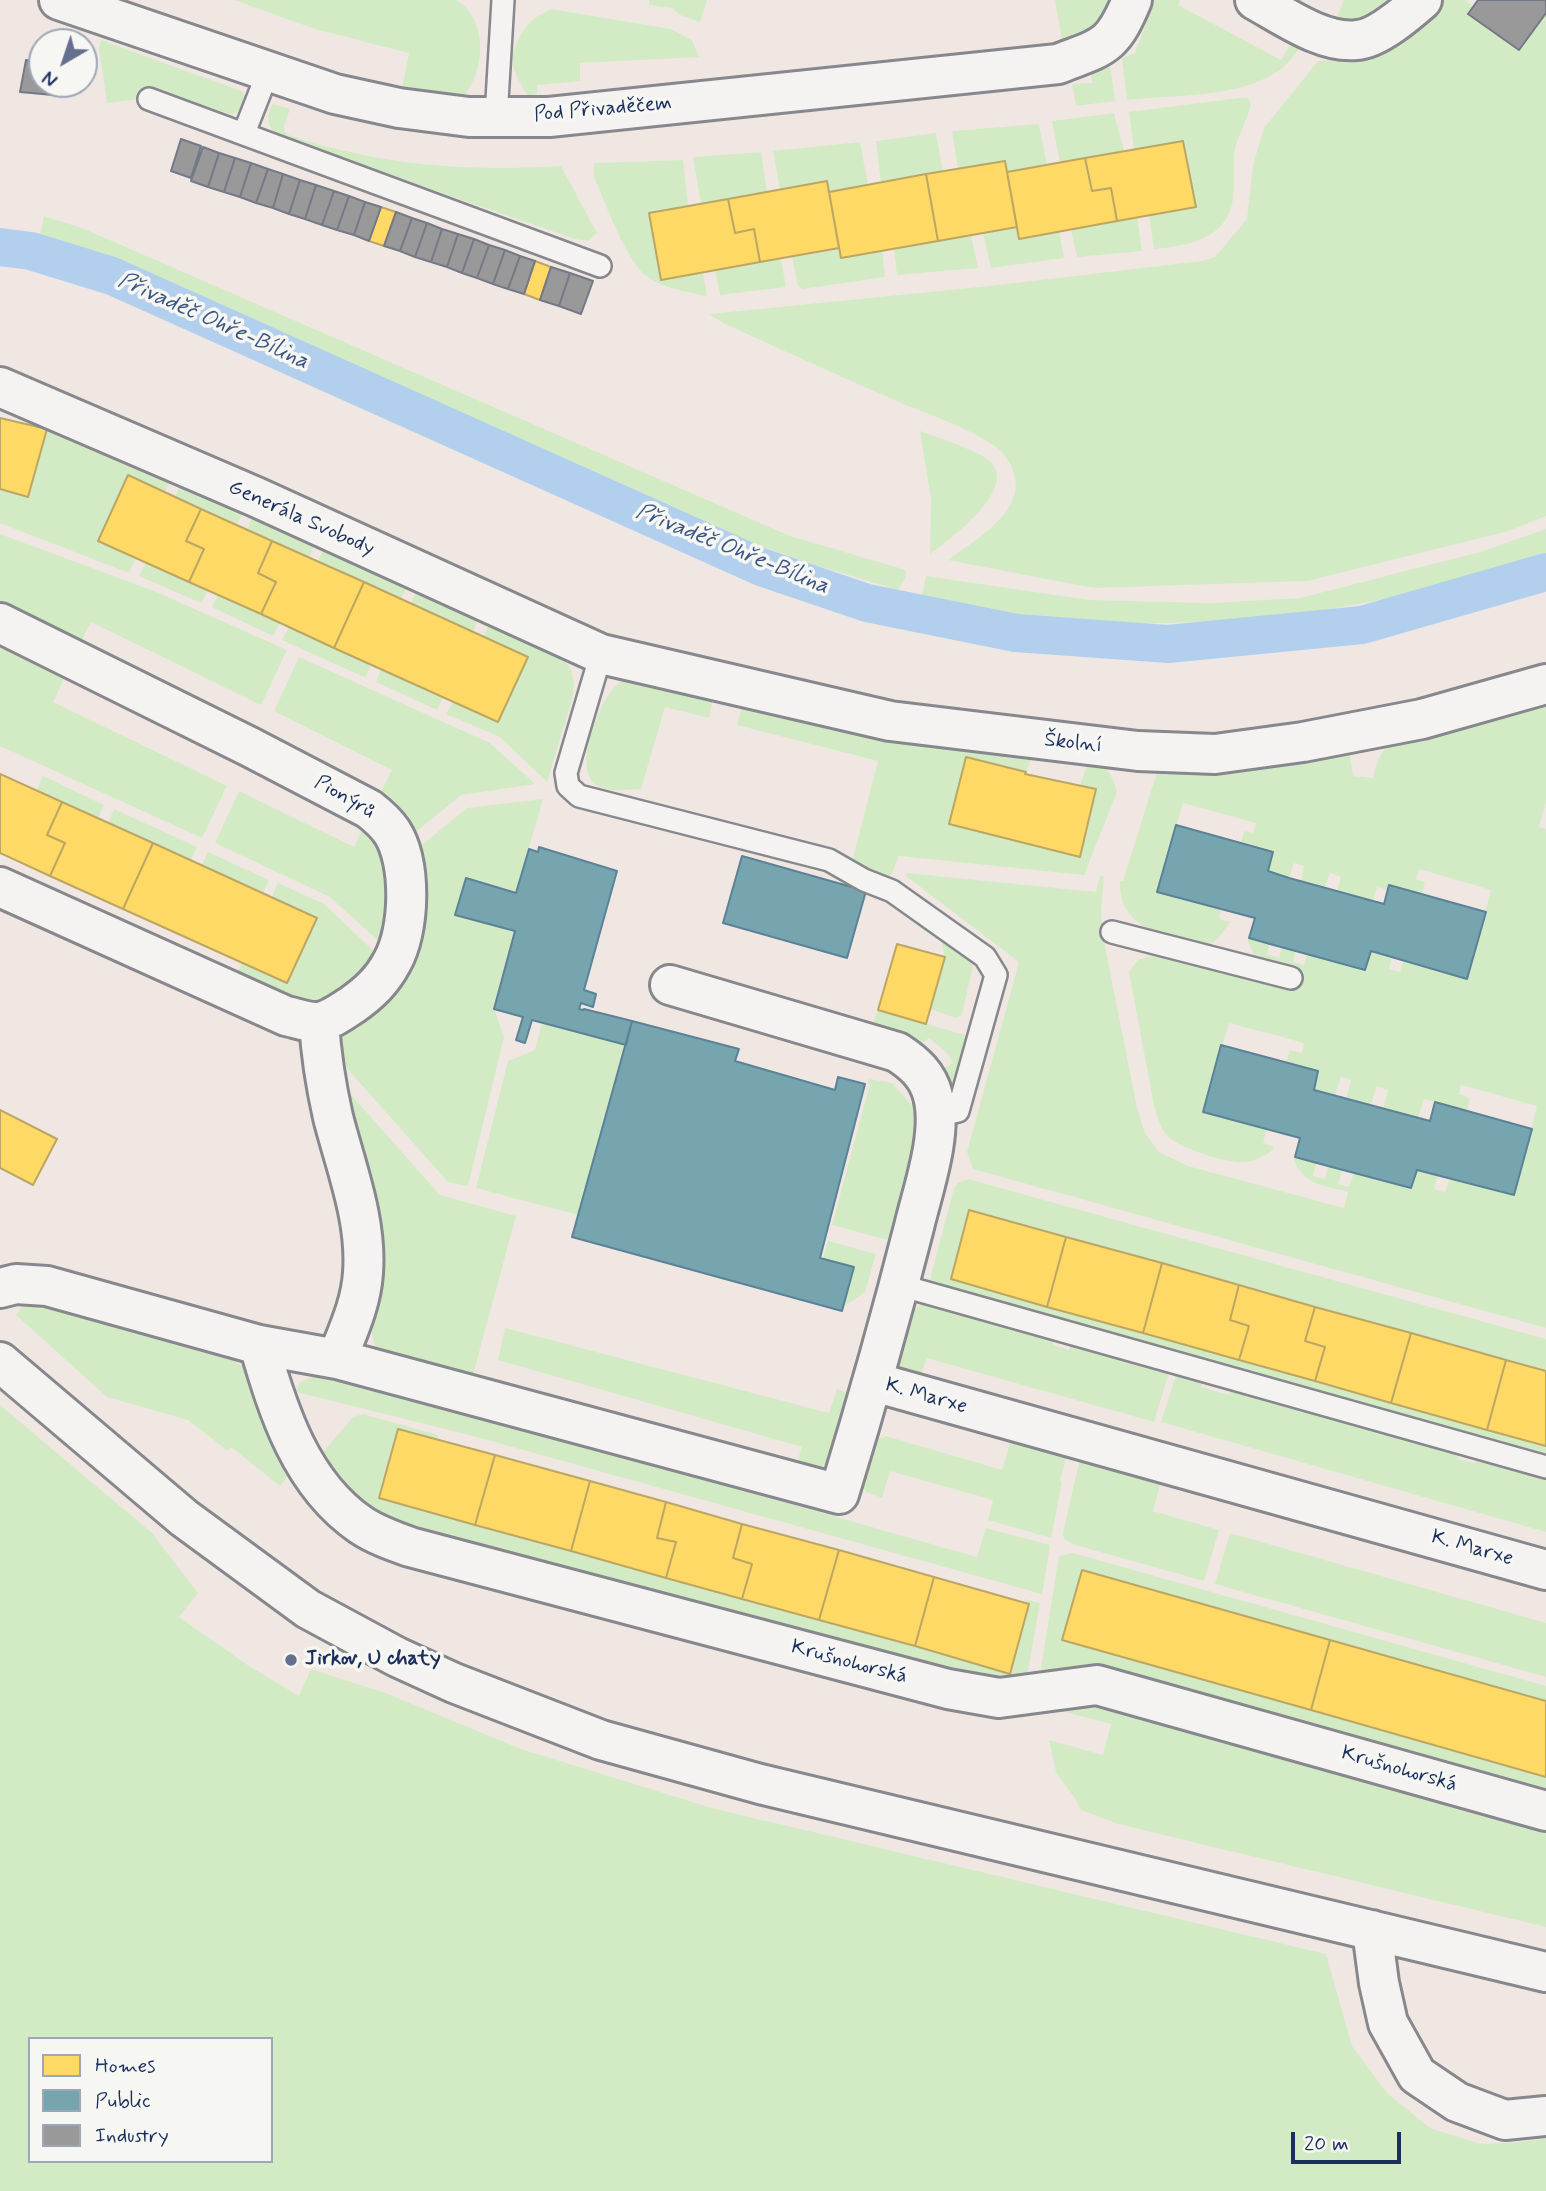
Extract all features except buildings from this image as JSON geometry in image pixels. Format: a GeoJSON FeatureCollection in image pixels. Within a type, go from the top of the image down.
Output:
{"type":"FeatureCollection","features":[{"type":"Feature","properties":{"kind":"street","name":"Pod Přivaděčem"},"geometry":{"type":"LineString","coordinates":[[59,0],[335,94],[391,106],[469,117],[549,117],[1058,64],[1101,47],[1114,37],[1132,0]]}},
{"type":"Feature","properties":{"kind":"street"},"geometry":{"type":"LineString","coordinates":[[1255,0],[1320,35],[1358,41],[1385,29],[1422,0]]}},
{"type":"Feature","properties":{"kind":"street","name":"Generála Svobody"},"geometry":{"type":"LineString","coordinates":[[0,387],[268,503],[601,654]]}},
{"type":"Feature","properties":{"kind":"street","name":"Pionýrů"},"geometry":{"type":"LineString","coordinates":[[0,623],[250,747],[369,809],[381,818],[393,834],[401,853],[406,890],[403,933],[393,961],[371,992],[340,1013],[319,1022]]}},
{"type":"Feature","properties":{"kind":"street","name":"Školní"},"geometry":{"type":"LineString","coordinates":[[601,654],[890,721],[1138,751],[1202,754],[1303,742],[1422,719],[1546,684]]}},
{"type":"Feature","properties":{"kind":"street"},"geometry":{"type":"LineString","coordinates":[[0,887],[286,1016],[319,1022],[321,1051],[333,1117],[351,1179],[363,1246],[359,1304],[337,1359]]}},
{"type":"Feature","properties":{"kind":"street","name":"K. Marxe"},"geometry":{"type":"LineString","coordinates":[[670,985],[897,1052],[913,1062],[925,1076],[933,1096],[936,1116],[930,1161],[874,1382],[1546,1570]]}},
{"type":"Feature","properties":{"kind":"street"},"geometry":{"type":"LineString","coordinates":[[0,1288],[16,1284],[47,1286],[259,1345],[337,1359],[839,1494],[874,1382]]}},
{"type":"Feature","properties":{"kind":"street","name":"Krušnohorská"},"geometry":{"type":"LineString","coordinates":[[259,1345],[271,1388],[295,1448],[326,1494],[360,1525],[384,1538],[948,1689],[999,1698],[1097,1685],[1546,1811]]}},
{"type":"Feature","properties":{"kind":"street"},"geometry":{"type":"LineString","coordinates":[[0,1362],[184,1518],[289,1596],[397,1657],[454,1683],[601,1740],[760,1784],[1546,1972]]}},
{"type":"Feature","properties":{"kind":"street"},"geometry":{"type":"LineString","coordinates":[[1373,1930],[1379,1983],[1388,2023],[1417,2075],[1457,2102],[1505,2120],[1546,2116]]}},
{"type":"Feature","properties":{"kind":"lane"},"geometry":{"type":"LineString","coordinates":[[496,117],[503,0]]}},
{"type":"Feature","properties":{"kind":"lane"},"geometry":{"type":"LineString","coordinates":[[244,133],[268,72]]}},
{"type":"Feature","properties":{"kind":"lane"},"geometry":{"type":"LineString","coordinates":[[149,99],[600,266]]}},
{"type":"Feature","properties":{"kind":"lane"},"geometry":{"type":"LineString","coordinates":[[601,654],[566,773],[568,786],[579,796],[830,860],[864,880],[892,891],[985,957],[996,975],[958,1111],[936,1116]]}},
{"type":"Feature","properties":{"kind":"lane"},"geometry":{"type":"LineString","coordinates":[[1112,932],[1291,978]]}},
{"type":"Feature","properties":{"kind":"lane"},"geometry":{"type":"LineString","coordinates":[[899,1285],[1546,1466]]}},
{"type":"Feature","properties":{"kind":"green space"},"geometry":{"type":"Polygon","coordinates":[[[234,0],[457,0],[467,9],[479,33],[476,73],[463,97],[402,89],[409,53],[318,30],[234,0]]]}},
{"type":"Feature","properties":{"kind":"green space"},"geometry":{"type":"Polygon","coordinates":[[[649,0],[707,0],[700,22],[680,15],[672,8],[649,5],[649,0]]]}},
{"type":"Feature","properties":{"kind":"green space"},"geometry":{"type":"Polygon","coordinates":[[[1055,0],[1116,0],[1097,32],[1063,46],[1055,0]]]}},
{"type":"Feature","properties":{"kind":"green space"},"geometry":{"type":"Polygon","coordinates":[[[1155,0],[1180,0],[1178,5],[1281,60],[1290,45],[1299,49],[1276,73],[1239,88],[1127,100],[1122,58],[1135,53],[1155,0]]]}},
{"type":"Feature","properties":{"kind":"green space"},"geometry":{"type":"Polygon","coordinates":[[[1344,0],[1405,0],[1372,18],[1355,22],[1336,19],[1344,0]]]}},
{"type":"Feature","properties":{"kind":"green space"},"geometry":{"type":"Polygon","coordinates":[[[1443,0],[1465,0],[1473,6],[1468,14],[1519,50],[1546,13],[1546,516],[1505,532],[1307,581],[1093,588],[948,560],[982,536],[1011,503],[1015,478],[1010,465],[999,450],[959,427],[830,372],[709,314],[989,286],[1202,261],[1215,257],[1247,219],[1253,165],[1264,128],[1318,61],[1358,59],[1422,19],[1443,0]]]}},
{"type":"Feature","properties":{"kind":"green space"},"geometry":{"type":"Polygon","coordinates":[[[552,9],[671,29],[692,40],[699,57],[580,63],[580,81],[537,85],[537,94],[528,96],[514,68],[515,46],[522,32],[536,17],[552,9]]]}},
{"type":"Feature","properties":{"kind":"green space"},"geometry":{"type":"Polygon","coordinates":[[[101,40],[244,92],[243,106],[232,115],[150,88],[141,99],[107,103],[99,49],[101,40]]]}},
{"type":"Feature","properties":{"kind":"green space"},"geometry":{"type":"Polygon","coordinates":[[[1110,64],[1115,101],[1076,106],[1072,84],[1092,83],[1091,73],[1110,64]]]}},
{"type":"Feature","properties":{"kind":"green space"},"geometry":{"type":"Polygon","coordinates":[[[1247,97],[1251,103],[1234,155],[1234,188],[1230,213],[1215,232],[1204,238],[1180,246],[1154,249],[1149,215],[1183,141],[1134,149],[1129,112],[1247,97]]]}},
{"type":"Feature","properties":{"kind":"green space"},"geometry":{"type":"Polygon","coordinates":[[[273,104],[290,109],[284,126],[288,135],[355,153],[389,160],[457,167],[561,166],[597,233],[588,241],[575,239],[279,137],[268,122],[273,104]]]}},
{"type":"Feature","properties":{"kind":"green space"},"geometry":{"type":"Polygon","coordinates":[[[1114,113],[1124,151],[1060,163],[1052,121],[1114,113]]]}},
{"type":"Feature","properties":{"kind":"green space"},"geometry":{"type":"Polygon","coordinates":[[[1039,124],[1047,165],[1007,172],[1005,161],[958,169],[952,131],[1039,124]]]}},
{"type":"Feature","properties":{"kind":"green space"},"geometry":{"type":"Polygon","coordinates":[[[936,133],[943,172],[881,183],[876,141],[936,133]]]}},
{"type":"Feature","properties":{"kind":"green space"},"geometry":{"type":"Polygon","coordinates":[[[860,142],[868,185],[829,192],[826,181],[780,190],[773,151],[860,142]]]}},
{"type":"Feature","properties":{"kind":"green space"},"geometry":{"type":"Polygon","coordinates":[[[761,152],[767,192],[701,204],[693,157],[761,152]]]}},
{"type":"Feature","properties":{"kind":"green space"},"geometry":{"type":"Polygon","coordinates":[[[683,160],[688,207],[650,213],[661,280],[703,273],[707,296],[662,285],[641,270],[632,260],[594,177],[594,163],[683,160]]]}},
{"type":"Feature","properties":{"kind":"green space"},"geometry":{"type":"Polygon","coordinates":[[[44,216],[82,228],[790,536],[906,570],[905,578],[898,590],[808,563],[733,536],[131,264],[39,239],[44,216]]]}},
{"type":"Feature","properties":{"kind":"green space"},"geometry":{"type":"Polygon","coordinates":[[[1137,217],[1142,251],[1077,257],[1071,229],[1137,217]]]}},
{"type":"Feature","properties":{"kind":"green space"},"geometry":{"type":"Polygon","coordinates":[[[1017,227],[1019,239],[1059,231],[1064,258],[991,268],[983,233],[1017,227]]]}},
{"type":"Feature","properties":{"kind":"green space"},"geometry":{"type":"Polygon","coordinates":[[[971,235],[978,268],[897,275],[894,249],[971,235]]]}},
{"type":"Feature","properties":{"kind":"green space"},"geometry":{"type":"Polygon","coordinates":[[[839,248],[841,258],[882,251],[885,277],[802,289],[798,286],[792,257],[839,248]]]}},
{"type":"Feature","properties":{"kind":"green space"},"geometry":{"type":"Polygon","coordinates":[[[781,259],[786,287],[720,295],[715,270],[781,259]]]}},
{"type":"Feature","properties":{"kind":"green space"},"geometry":{"type":"Polygon","coordinates":[[[36,414],[174,473],[165,492],[127,476],[98,540],[136,558],[129,573],[0,523],[0,489],[28,496],[47,429],[31,424],[36,414]]]}},
{"type":"Feature","properties":{"kind":"green space"},"geometry":{"type":"Polygon","coordinates":[[[920,431],[978,453],[991,462],[997,474],[995,486],[978,513],[930,554],[931,499],[920,431]]]}},
{"type":"Feature","properties":{"kind":"green space"},"geometry":{"type":"Polygon","coordinates":[[[183,478],[246,507],[237,524],[175,497],[183,478]]]}},
{"type":"Feature","properties":{"kind":"green space"},"geometry":{"type":"Polygon","coordinates":[[[255,511],[317,540],[309,557],[247,529],[255,511]]]}},
{"type":"Feature","properties":{"kind":"green space"},"geometry":{"type":"Polygon","coordinates":[[[1546,529],[1546,553],[1477,575],[1426,590],[1362,603],[1270,617],[1177,623],[1084,622],[1023,616],[922,596],[926,576],[1089,600],[1210,603],[1300,598],[1480,552],[1546,529]]]}},
{"type":"Feature","properties":{"kind":"green space"},"geometry":{"type":"Polygon","coordinates":[[[0,534],[154,591],[287,650],[261,705],[91,622],[79,646],[0,611],[0,534]]]}},
{"type":"Feature","properties":{"kind":"green space"},"geometry":{"type":"Polygon","coordinates":[[[327,543],[410,581],[401,599],[318,561],[327,543]]]}},
{"type":"Feature","properties":{"kind":"green space"},"geometry":{"type":"Polygon","coordinates":[[[146,562],[208,590],[201,603],[139,576],[146,562]]]}},
{"type":"Feature","properties":{"kind":"green space"},"geometry":{"type":"Polygon","coordinates":[[[419,585],[481,613],[473,632],[411,603],[419,585]]]}},
{"type":"Feature","properties":{"kind":"green space"},"geometry":{"type":"Polygon","coordinates":[[[218,595],[280,623],[273,636],[212,607],[218,595]]]}},
{"type":"Feature","properties":{"kind":"green space"},"geometry":{"type":"Polygon","coordinates":[[[491,618],[557,648],[571,670],[574,682],[572,700],[547,782],[500,737],[446,714],[453,702],[498,722],[527,657],[484,637],[491,618]]]}},
{"type":"Feature","properties":{"kind":"green space"},"geometry":{"type":"Polygon","coordinates":[[[289,627],[371,665],[366,676],[282,640],[289,627]]]}},
{"type":"Feature","properties":{"kind":"green space"},"geometry":{"type":"Polygon","coordinates":[[[0,645],[66,675],[53,702],[227,786],[202,838],[0,746],[0,645]]]}},
{"type":"Feature","properties":{"kind":"green space"},"geometry":{"type":"Polygon","coordinates":[[[299,657],[490,743],[535,784],[461,795],[406,840],[377,800],[392,770],[274,711],[299,657]]]}},
{"type":"Feature","properties":{"kind":"green space"},"geometry":{"type":"Polygon","coordinates":[[[381,669],[443,697],[437,710],[376,682],[381,669]]]}},
{"type":"Feature","properties":{"kind":"green space"},"geometry":{"type":"Polygon","coordinates":[[[626,678],[713,699],[709,718],[665,707],[641,789],[608,789],[598,786],[590,778],[587,753],[601,708],[614,688],[626,678]]]}},
{"type":"Feature","properties":{"kind":"green space"},"geometry":{"type":"Polygon","coordinates":[[[1546,696],[1546,802],[1539,827],[1546,829],[1546,1328],[973,1169],[967,1152],[1019,962],[906,876],[907,873],[1096,892],[1100,875],[1104,877],[1101,909],[1103,936],[1137,1108],[1145,1133],[1159,1152],[1188,1166],[1344,1208],[1348,1192],[1308,1179],[1293,1158],[1316,1163],[1313,1176],[1325,1179],[1328,1166],[1342,1170],[1338,1184],[1349,1187],[1354,1173],[1411,1188],[1417,1170],[1438,1175],[1434,1189],[1445,1192],[1450,1178],[1514,1195],[1537,1106],[1461,1085],[1459,1094],[1470,1098],[1467,1111],[1424,1099],[1418,1118],[1383,1109],[1388,1090],[1377,1086],[1371,1105],[1346,1099],[1351,1080],[1341,1076],[1335,1095],[1314,1090],[1318,1071],[1286,1062],[1290,1050],[1302,1053],[1304,1043],[1229,1023],[1203,1112],[1267,1129],[1263,1143],[1275,1147],[1258,1158],[1240,1162],[1209,1156],[1178,1144],[1165,1133],[1154,1106],[1129,972],[1138,960],[1154,955],[1176,957],[1296,988],[1301,973],[1256,959],[1247,939],[1249,938],[1270,944],[1267,954],[1279,958],[1282,947],[1295,951],[1293,962],[1304,965],[1307,954],[1365,970],[1371,951],[1392,957],[1389,969],[1400,972],[1403,961],[1467,979],[1491,890],[1419,869],[1416,879],[1425,882],[1422,894],[1389,885],[1388,890],[1377,887],[1373,901],[1337,891],[1341,877],[1330,873],[1325,887],[1301,881],[1304,866],[1294,863],[1289,878],[1268,871],[1273,852],[1241,843],[1244,831],[1253,833],[1256,823],[1183,803],[1158,891],[1221,910],[1219,919],[1230,922],[1222,934],[1212,943],[1200,945],[1168,937],[1147,928],[1130,914],[1124,905],[1120,881],[1123,881],[1157,772],[1162,766],[1349,748],[1353,776],[1373,778],[1379,758],[1392,741],[1546,696]]]}},
{"type":"Feature","properties":{"kind":"green space"},"geometry":{"type":"Polygon","coordinates":[[[742,705],[1026,752],[1032,758],[1025,774],[966,757],[949,824],[1080,856],[1096,790],[1080,785],[1089,760],[1100,764],[1108,772],[1117,792],[1084,875],[899,856],[889,880],[872,875],[852,862],[878,761],[737,725],[742,705]]]}},
{"type":"Feature","properties":{"kind":"green space"},"geometry":{"type":"Polygon","coordinates":[[[43,776],[104,805],[98,818],[37,790],[43,776]]]}},
{"type":"Feature","properties":{"kind":"green space"},"geometry":{"type":"Polygon","coordinates":[[[239,791],[354,847],[366,822],[393,878],[385,947],[330,897],[215,843],[239,791]]]}},
{"type":"Feature","properties":{"kind":"green space"},"geometry":{"type":"Polygon","coordinates":[[[543,799],[516,893],[466,878],[455,914],[515,931],[494,1009],[504,1037],[468,1186],[448,1182],[335,1055],[339,1037],[344,1028],[368,1009],[412,853],[467,808],[543,799]]]}},
{"type":"Feature","properties":{"kind":"green space"},"geometry":{"type":"Polygon","coordinates":[[[114,809],[197,847],[191,860],[108,823],[114,809]]]}},
{"type":"Feature","properties":{"kind":"green space"},"geometry":{"type":"Polygon","coordinates":[[[208,852],[269,880],[263,893],[202,865],[208,852]]]}},
{"type":"Feature","properties":{"kind":"green space"},"geometry":{"type":"Polygon","coordinates":[[[278,883],[324,904],[379,956],[351,993],[309,1007],[234,979],[242,963],[287,983],[317,918],[272,897],[278,883]]]}},
{"type":"Feature","properties":{"kind":"green space"},"geometry":{"type":"Polygon","coordinates":[[[922,929],[932,929],[972,960],[962,1015],[956,1018],[930,1009],[944,954],[942,942],[922,929]]]}},
{"type":"Feature","properties":{"kind":"green space"},"geometry":{"type":"Polygon","coordinates":[[[878,1010],[972,1037],[955,1101],[944,1068],[953,1063],[948,1054],[929,1038],[921,1044],[873,1022],[878,1010]]]}},
{"type":"Feature","properties":{"kind":"green space"},"geometry":{"type":"Polygon","coordinates":[[[542,1022],[626,1045],[578,1215],[476,1188],[508,1061],[535,1050],[542,1022]]]}},
{"type":"Feature","properties":{"kind":"green space"},"geometry":{"type":"Polygon","coordinates":[[[869,1079],[892,1083],[914,1108],[918,1141],[892,1241],[832,1225],[870,1084],[869,1079]]]}},
{"type":"Feature","properties":{"kind":"green space"},"geometry":{"type":"Polygon","coordinates":[[[338,1080],[440,1195],[516,1216],[471,1382],[377,1358],[372,1333],[373,1247],[338,1080]]]}},
{"type":"Feature","properties":{"kind":"green space"},"geometry":{"type":"Polygon","coordinates":[[[968,1179],[1546,1339],[1546,1458],[929,1283],[954,1188],[968,1179]]]}},
{"type":"Feature","properties":{"kind":"green space"},"geometry":{"type":"Polygon","coordinates":[[[828,1241],[876,1254],[865,1292],[843,1307],[854,1267],[823,1258],[828,1241]]]}},
{"type":"Feature","properties":{"kind":"green space"},"geometry":{"type":"Polygon","coordinates":[[[38,1301],[219,1351],[242,1366],[250,1374],[290,1473],[280,1486],[231,1447],[228,1451],[188,1420],[107,1397],[16,1315],[24,1305],[38,1301]]]}},
{"type":"Feature","properties":{"kind":"green space"},"geometry":{"type":"Polygon","coordinates":[[[924,1302],[1054,1337],[1053,1345],[1069,1350],[1072,1341],[1170,1369],[1154,1422],[927,1358],[919,1380],[899,1371],[896,1360],[911,1312],[924,1302]]]}},
{"type":"Feature","properties":{"kind":"green space"},"geometry":{"type":"Polygon","coordinates":[[[505,1328],[829,1413],[837,1389],[845,1392],[849,1397],[830,1461],[811,1472],[793,1474],[802,1447],[498,1360],[505,1328]]]}},
{"type":"Feature","properties":{"kind":"green space"},"geometry":{"type":"Polygon","coordinates":[[[1177,1372],[1203,1378],[1201,1387],[1229,1395],[1232,1387],[1460,1451],[1458,1459],[1475,1463],[1478,1456],[1546,1475],[1546,1532],[1161,1422],[1177,1372]]]}},
{"type":"Feature","properties":{"kind":"green space"},"geometry":{"type":"Polygon","coordinates":[[[318,1375],[647,1463],[977,1557],[986,1528],[1050,1545],[1042,1594],[462,1433],[296,1392],[300,1382],[318,1375]]]}},
{"type":"Feature","properties":{"kind":"green space"},"geometry":{"type":"Polygon","coordinates":[[[0,1405],[152,1533],[198,1593],[179,1617],[249,1666],[299,1696],[311,1669],[388,1694],[521,1749],[712,1808],[1326,1954],[1352,2046],[1387,2093],[1430,2128],[1481,2144],[1546,2138],[1546,2191],[0,2191],[0,1405]]]}},
{"type":"Feature","properties":{"kind":"green space"},"geometry":{"type":"Polygon","coordinates":[[[363,1414],[438,1435],[437,1439],[398,1429],[380,1498],[1010,1673],[1029,1605],[1024,1599],[1040,1603],[1026,1682],[995,1686],[390,1523],[371,1512],[318,1458],[353,1417],[363,1414]]]}},
{"type":"Feature","properties":{"kind":"green space"},"geometry":{"type":"Polygon","coordinates":[[[886,1436],[1002,1470],[1012,1437],[1068,1451],[1051,1538],[988,1520],[993,1500],[890,1471],[882,1498],[866,1492],[860,1483],[875,1440],[886,1436]]]}},
{"type":"Feature","properties":{"kind":"green space"},"geometry":{"type":"Polygon","coordinates":[[[1081,1454],[1163,1474],[1153,1511],[1219,1530],[1204,1581],[1075,1545],[1064,1539],[1063,1533],[1081,1454]]]}},
{"type":"Feature","properties":{"kind":"green space"},"geometry":{"type":"Polygon","coordinates":[[[1230,1533],[1546,1623],[1546,1677],[1215,1584],[1230,1533]]]}},
{"type":"Feature","properties":{"kind":"green space"},"geometry":{"type":"Polygon","coordinates":[[[1073,1553],[1546,1686],[1546,1800],[1039,1681],[1059,1556],[1073,1553]]]}},
{"type":"Feature","properties":{"kind":"green space"},"geometry":{"type":"Polygon","coordinates":[[[1094,1696],[1546,1822],[1546,1927],[1118,1824],[1081,1810],[1056,1772],[1049,1740],[1103,1755],[1111,1724],[1057,1710],[1069,1698],[1094,1696]]]}},
{"type":"Feature","properties":{"kind":"waterway","name":"Přivaděč Ohře-Bílina"},"geometry":{"type":"LineString","coordinates":[[0,247],[31,251],[112,276],[761,567],[867,603],[1016,633],[1168,644],[1362,625],[1546,572]]}},
{"type":"Feature","properties":{"kind":"place","name":"Jirkov, U chaty"},"geometry":{"type":"Point","coordinates":[291,1660]}}]}
